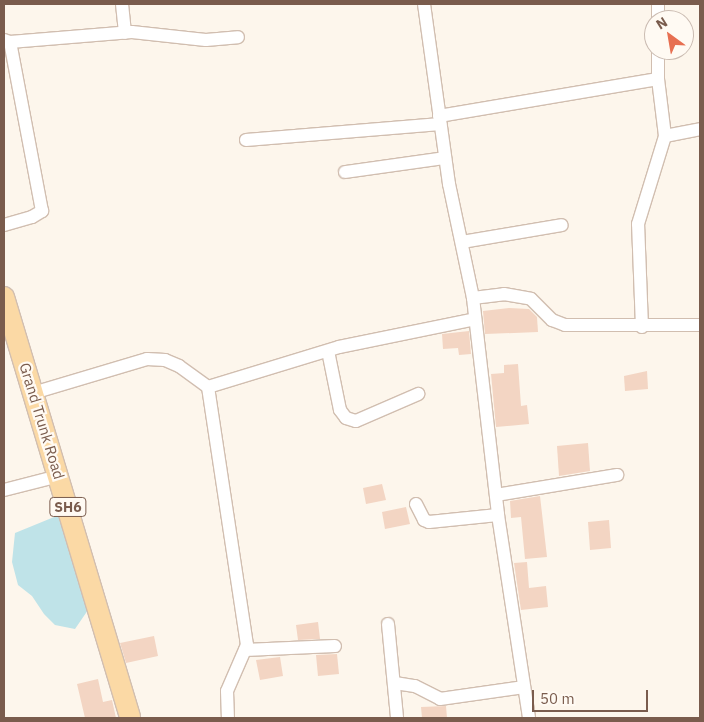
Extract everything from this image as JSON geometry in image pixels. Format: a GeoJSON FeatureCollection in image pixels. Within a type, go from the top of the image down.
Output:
{"type":"FeatureCollection","features":[{"type":"Feature","properties":{"kind":"main road","name":"Grand Trunk Road"},"geometry":{"type":"LineString","coordinates":[[4,297],[9,331],[33,393],[59,476],[130,718]]}},
{"type":"Feature","properties":{"kind":"street"},"geometry":{"type":"LineString","coordinates":[[122,4],[125,33]]}},
{"type":"Feature","properties":{"kind":"street"},"geometry":{"type":"LineString","coordinates":[[424,4],[445,158],[474,298],[498,515],[529,718]]}},
{"type":"Feature","properties":{"kind":"street"},"geometry":{"type":"LineString","coordinates":[[4,225],[32,217],[42,211],[7,41],[125,33],[171,34],[206,40],[238,37]]}},
{"type":"Feature","properties":{"kind":"street"},"geometry":{"type":"LineString","coordinates":[[642,327],[638,224],[666,136],[658,79],[658,60]]}},
{"type":"Feature","properties":{"kind":"street"},"geometry":{"type":"LineString","coordinates":[[246,140],[439,120],[658,79]]}},
{"type":"Feature","properties":{"kind":"street"},"geometry":{"type":"LineString","coordinates":[[666,136],[700,129]]}},
{"type":"Feature","properties":{"kind":"street"},"geometry":{"type":"LineString","coordinates":[[344,172],[445,158]]}},
{"type":"Feature","properties":{"kind":"street"},"geometry":{"type":"LineString","coordinates":[[462,242],[562,225]]}},
{"type":"Feature","properties":{"kind":"street"},"geometry":{"type":"LineString","coordinates":[[474,298],[504,294],[531,299],[543,307],[552,320],[565,325],[642,327],[700,325]]}},
{"type":"Feature","properties":{"kind":"street"},"geometry":{"type":"LineString","coordinates":[[208,387],[328,351],[475,319]]}},
{"type":"Feature","properties":{"kind":"street"},"geometry":{"type":"LineString","coordinates":[[328,351],[340,410],[346,418],[356,422],[418,394]]}},
{"type":"Feature","properties":{"kind":"street"},"geometry":{"type":"LineString","coordinates":[[33,393],[148,359],[165,360],[179,366],[208,387],[246,629],[245,650],[227,691],[228,718]]}},
{"type":"Feature","properties":{"kind":"street"},"geometry":{"type":"LineString","coordinates":[[496,494],[617,475]]}},
{"type":"Feature","properties":{"kind":"street"},"geometry":{"type":"LineString","coordinates":[[4,490],[59,476]]}},
{"type":"Feature","properties":{"kind":"street"},"geometry":{"type":"LineString","coordinates":[[416,504],[424,520],[430,522],[498,515]]}},
{"type":"Feature","properties":{"kind":"street"},"geometry":{"type":"LineString","coordinates":[[388,624],[397,718]]}},
{"type":"Feature","properties":{"kind":"street"},"geometry":{"type":"LineString","coordinates":[[245,650],[335,646]]}},
{"type":"Feature","properties":{"kind":"street"},"geometry":{"type":"LineString","coordinates":[[394,683],[416,686],[440,699],[524,687]]}},
{"type":"Feature","properties":{"kind":"water"},"geometry":{"type":"Polygon","coordinates":[[[59,515],[88,610],[75,629],[55,625],[44,614],[32,596],[18,585],[12,562],[15,533],[59,515]]]}},
{"type":"Feature","properties":{"kind":"building"},"geometry":{"type":"Polygon","coordinates":[[[509,308],[529,309],[537,317],[538,332],[485,334],[483,311],[509,308]]]}},
{"type":"Feature","properties":{"kind":"building"},"geometry":{"type":"Polygon","coordinates":[[[469,331],[471,354],[459,355],[458,348],[443,349],[442,334],[469,331]]]}},
{"type":"Feature","properties":{"kind":"building"},"geometry":{"type":"Polygon","coordinates":[[[518,364],[521,406],[527,405],[529,424],[496,427],[491,374],[504,373],[504,365],[518,364]]]}},
{"type":"Feature","properties":{"kind":"building"},"geometry":{"type":"Polygon","coordinates":[[[647,371],[648,389],[625,391],[624,376],[647,371]]]}},
{"type":"Feature","properties":{"kind":"building"},"geometry":{"type":"Polygon","coordinates":[[[588,443],[590,471],[559,476],[557,446],[588,443]]]}},
{"type":"Feature","properties":{"kind":"building"},"geometry":{"type":"Polygon","coordinates":[[[382,484],[386,500],[366,504],[363,488],[382,484]]]}},
{"type":"Feature","properties":{"kind":"building"},"geometry":{"type":"Polygon","coordinates":[[[540,496],[547,557],[525,559],[521,517],[511,518],[510,501],[540,496]]]}},
{"type":"Feature","properties":{"kind":"building"},"geometry":{"type":"Polygon","coordinates":[[[406,507],[410,524],[385,529],[382,512],[406,507]]]}},
{"type":"Feature","properties":{"kind":"building"},"geometry":{"type":"Polygon","coordinates":[[[609,520],[611,548],[590,550],[588,522],[609,520]]]}},
{"type":"Feature","properties":{"kind":"building"},"geometry":{"type":"Polygon","coordinates":[[[527,562],[529,588],[546,586],[548,607],[521,610],[514,563],[527,562]]]}},
{"type":"Feature","properties":{"kind":"building"},"geometry":{"type":"Polygon","coordinates":[[[318,622],[320,639],[298,640],[296,625],[318,622]]]}},
{"type":"Feature","properties":{"kind":"building"},"geometry":{"type":"Polygon","coordinates":[[[154,636],[158,656],[126,663],[120,643],[154,636]]]}},
{"type":"Feature","properties":{"kind":"building"},"geometry":{"type":"Polygon","coordinates":[[[337,654],[339,674],[318,676],[316,655],[337,654]]]}},
{"type":"Feature","properties":{"kind":"building"},"geometry":{"type":"Polygon","coordinates":[[[280,657],[283,676],[260,680],[256,660],[280,657]]]}},
{"type":"Feature","properties":{"kind":"building"},"geometry":{"type":"Polygon","coordinates":[[[98,679],[103,702],[112,700],[116,718],[85,718],[77,684],[98,679]]]}},
{"type":"Feature","properties":{"kind":"building"},"geometry":{"type":"Polygon","coordinates":[[[446,706],[447,718],[422,718],[421,707],[446,706]]]}}]}
